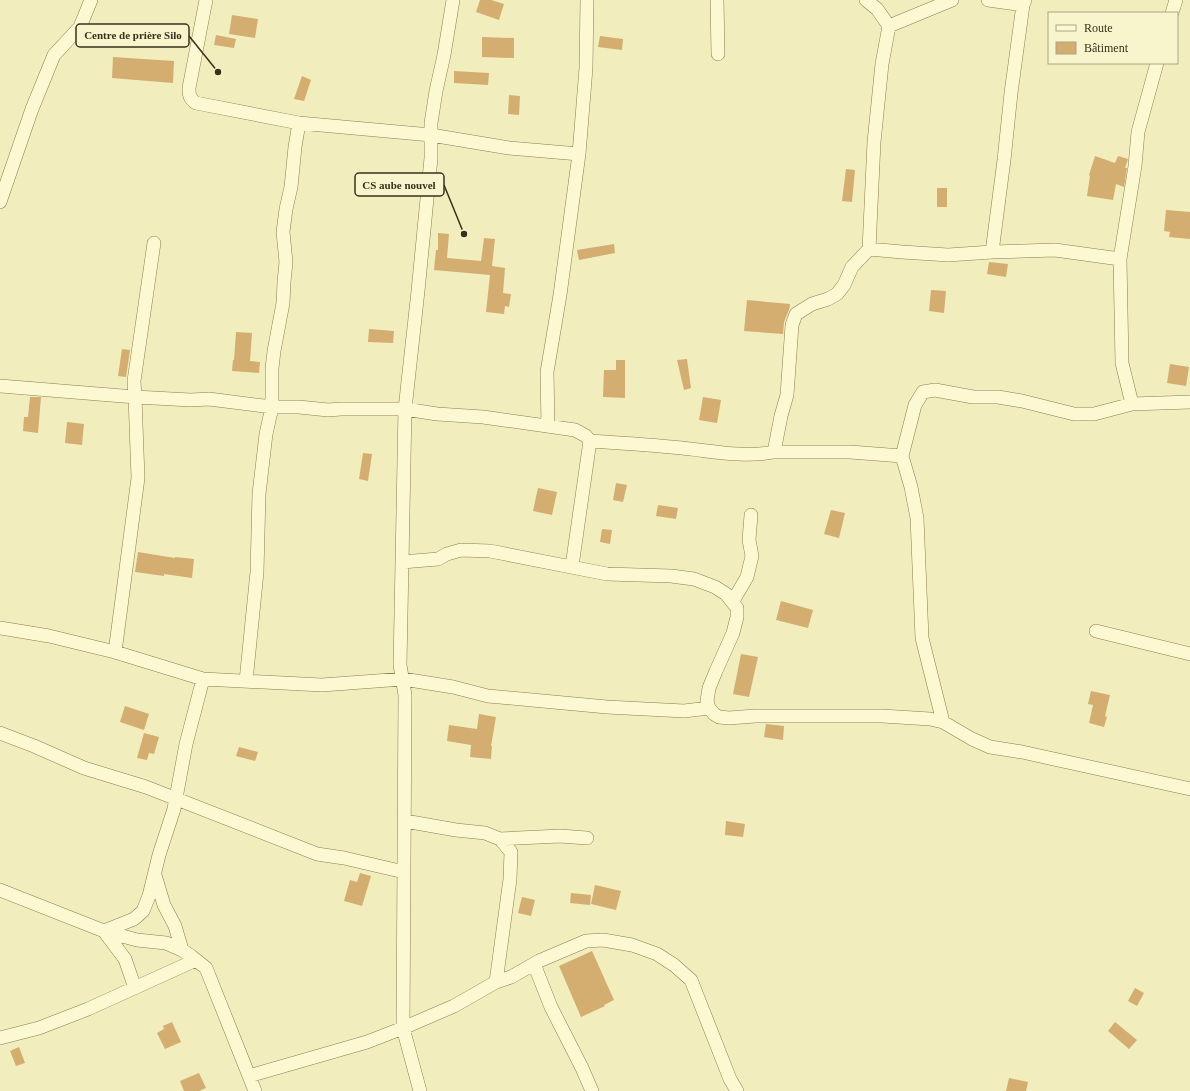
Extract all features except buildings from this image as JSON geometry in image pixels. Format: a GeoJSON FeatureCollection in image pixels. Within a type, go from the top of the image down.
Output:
{"type":"FeatureCollection","features":[{"type":"Feature","properties":{"kind":"street"},"geometry":{"type":"LineString","coordinates":[[0,202],[32,109],[54,55],[80,27],[91,0]]}},
{"type":"Feature","properties":{"kind":"street"},"geometry":{"type":"LineString","coordinates":[[206,0],[189,88],[189,96],[191,100],[196,103],[215,108],[299,123],[431,135],[509,148],[579,154]]}},
{"type":"Feature","properties":{"kind":"street"},"geometry":{"type":"LineString","coordinates":[[420,1091],[403,1028],[405,695],[400,665],[404,409],[432,158],[431,123],[453,0]]}},
{"type":"Feature","properties":{"kind":"street"},"geometry":{"type":"LineString","coordinates":[[548,426],[547,372],[560,295],[579,154],[586,68],[588,0]]}},
{"type":"Feature","properties":{"kind":"street"},"geometry":{"type":"LineString","coordinates":[[718,0],[718,54]]}},
{"type":"Feature","properties":{"kind":"street"},"geometry":{"type":"LineString","coordinates":[[774,452],[787,395],[792,325],[796,314],[812,304],[828,299],[837,294],[844,285],[852,267],[869,249],[874,142],[882,64],[889,26],[877,9],[866,0]]}},
{"type":"Feature","properties":{"kind":"street"},"geometry":{"type":"LineString","coordinates":[[889,26],[952,0]]}},
{"type":"Feature","properties":{"kind":"street"},"geometry":{"type":"LineString","coordinates":[[988,0],[1024,2],[1011,93],[992,252]]}},
{"type":"Feature","properties":{"kind":"street"},"geometry":{"type":"LineString","coordinates":[[1172,12],[1176,0]]}},
{"type":"Feature","properties":{"kind":"street"},"geometry":{"type":"LineString","coordinates":[[1132,404],[1122,363],[1120,260],[1135,166],[1138,132],[1157,64]]}},
{"type":"Feature","properties":{"kind":"street"},"geometry":{"type":"LineString","coordinates":[[246,681],[256,572],[259,494],[266,434],[272,407],[272,368],[274,351],[283,303],[286,262],[283,232],[286,209],[292,187],[299,123]]}},
{"type":"Feature","properties":{"kind":"street"},"geometry":{"type":"LineString","coordinates":[[115,652],[138,478],[134,381],[154,243]]}},
{"type":"Feature","properties":{"kind":"street"},"geometry":{"type":"LineString","coordinates":[[869,249],[948,255],[1055,250],[1120,260]]}},
{"type":"Feature","properties":{"kind":"street"},"geometry":{"type":"LineString","coordinates":[[0,386],[135,397],[191,400],[209,399],[272,407],[299,407],[328,410],[404,409],[438,414],[483,417],[575,430],[586,436],[590,441],[572,566]]}},
{"type":"Feature","properties":{"kind":"street"},"geometry":{"type":"LineString","coordinates":[[942,722],[922,638],[917,518],[911,487],[902,456],[915,405],[923,392],[935,390],[973,397],[998,397],[1074,414],[1094,414],[1132,404],[1190,402]]}},
{"type":"Feature","properties":{"kind":"street"},"geometry":{"type":"LineString","coordinates":[[590,441],[673,447],[733,454],[762,454],[774,452],[850,452],[902,456]]}},
{"type":"Feature","properties":{"kind":"street"},"geometry":{"type":"LineString","coordinates":[[733,601],[747,577],[752,556],[749,540],[752,515]]}},
{"type":"Feature","properties":{"kind":"street"},"geometry":{"type":"LineString","coordinates":[[402,562],[438,559],[447,554],[461,550],[490,551],[607,574],[670,576],[694,579],[715,587],[726,594],[737,608],[737,617],[733,633],[709,688],[706,701],[714,714],[720,717],[882,716],[930,719],[942,722],[972,739],[990,747],[1022,752],[1190,789]]}},
{"type":"Feature","properties":{"kind":"street"},"geometry":{"type":"LineString","coordinates":[[0,628],[49,636],[115,652],[203,679],[322,685],[403,679],[453,687],[488,696],[607,707],[676,711],[709,708]]}},
{"type":"Feature","properties":{"kind":"street"},"geometry":{"type":"LineString","coordinates":[[1096,631],[1190,654]]}},
{"type":"Feature","properties":{"kind":"street"},"geometry":{"type":"LineString","coordinates":[[104,931],[134,919],[143,911],[149,896],[159,855],[174,809],[186,744],[203,679]]}},
{"type":"Feature","properties":{"kind":"street"},"geometry":{"type":"LineString","coordinates":[[0,733],[84,768],[146,787],[317,854],[344,858],[404,872]]}},
{"type":"Feature","properties":{"kind":"street"},"geometry":{"type":"LineString","coordinates":[[405,821],[456,830],[485,833],[500,839],[560,836],[587,838]]}},
{"type":"Feature","properties":{"kind":"street"},"geometry":{"type":"LineString","coordinates":[[496,982],[511,863],[511,852],[500,839]]}},
{"type":"Feature","properties":{"kind":"street"},"geometry":{"type":"LineString","coordinates":[[155,875],[164,905],[175,926],[182,950]]}},
{"type":"Feature","properties":{"kind":"street"},"geometry":{"type":"LineString","coordinates":[[0,890],[104,931],[137,940],[166,943],[182,950],[196,960],[206,968],[254,1091]]}},
{"type":"Feature","properties":{"kind":"street"},"geometry":{"type":"LineString","coordinates":[[104,931],[124,958],[135,988]]}},
{"type":"Feature","properties":{"kind":"street"},"geometry":{"type":"LineString","coordinates":[[249,1076],[367,1042],[454,1006],[496,982],[511,977],[534,964],[586,941],[603,940],[632,945],[657,954],[674,965],[691,980],[730,1078],[737,1091]]}},
{"type":"Feature","properties":{"kind":"street"},"geometry":{"type":"LineString","coordinates":[[0,1038],[39,1028],[88,1009],[196,960]]}},
{"type":"Feature","properties":{"kind":"street"},"geometry":{"type":"LineString","coordinates":[[534,964],[551,1007],[592,1091]]}},
{"type":"Feature","properties":{"kind":"place","name":"Centre de prière Silo"},"geometry":{"type":"Point","coordinates":[218,72]}},
{"type":"Feature","properties":{"kind":"place","name":"CS aube nouvel"},"geometry":{"type":"Point","coordinates":[464,234]}}]}
